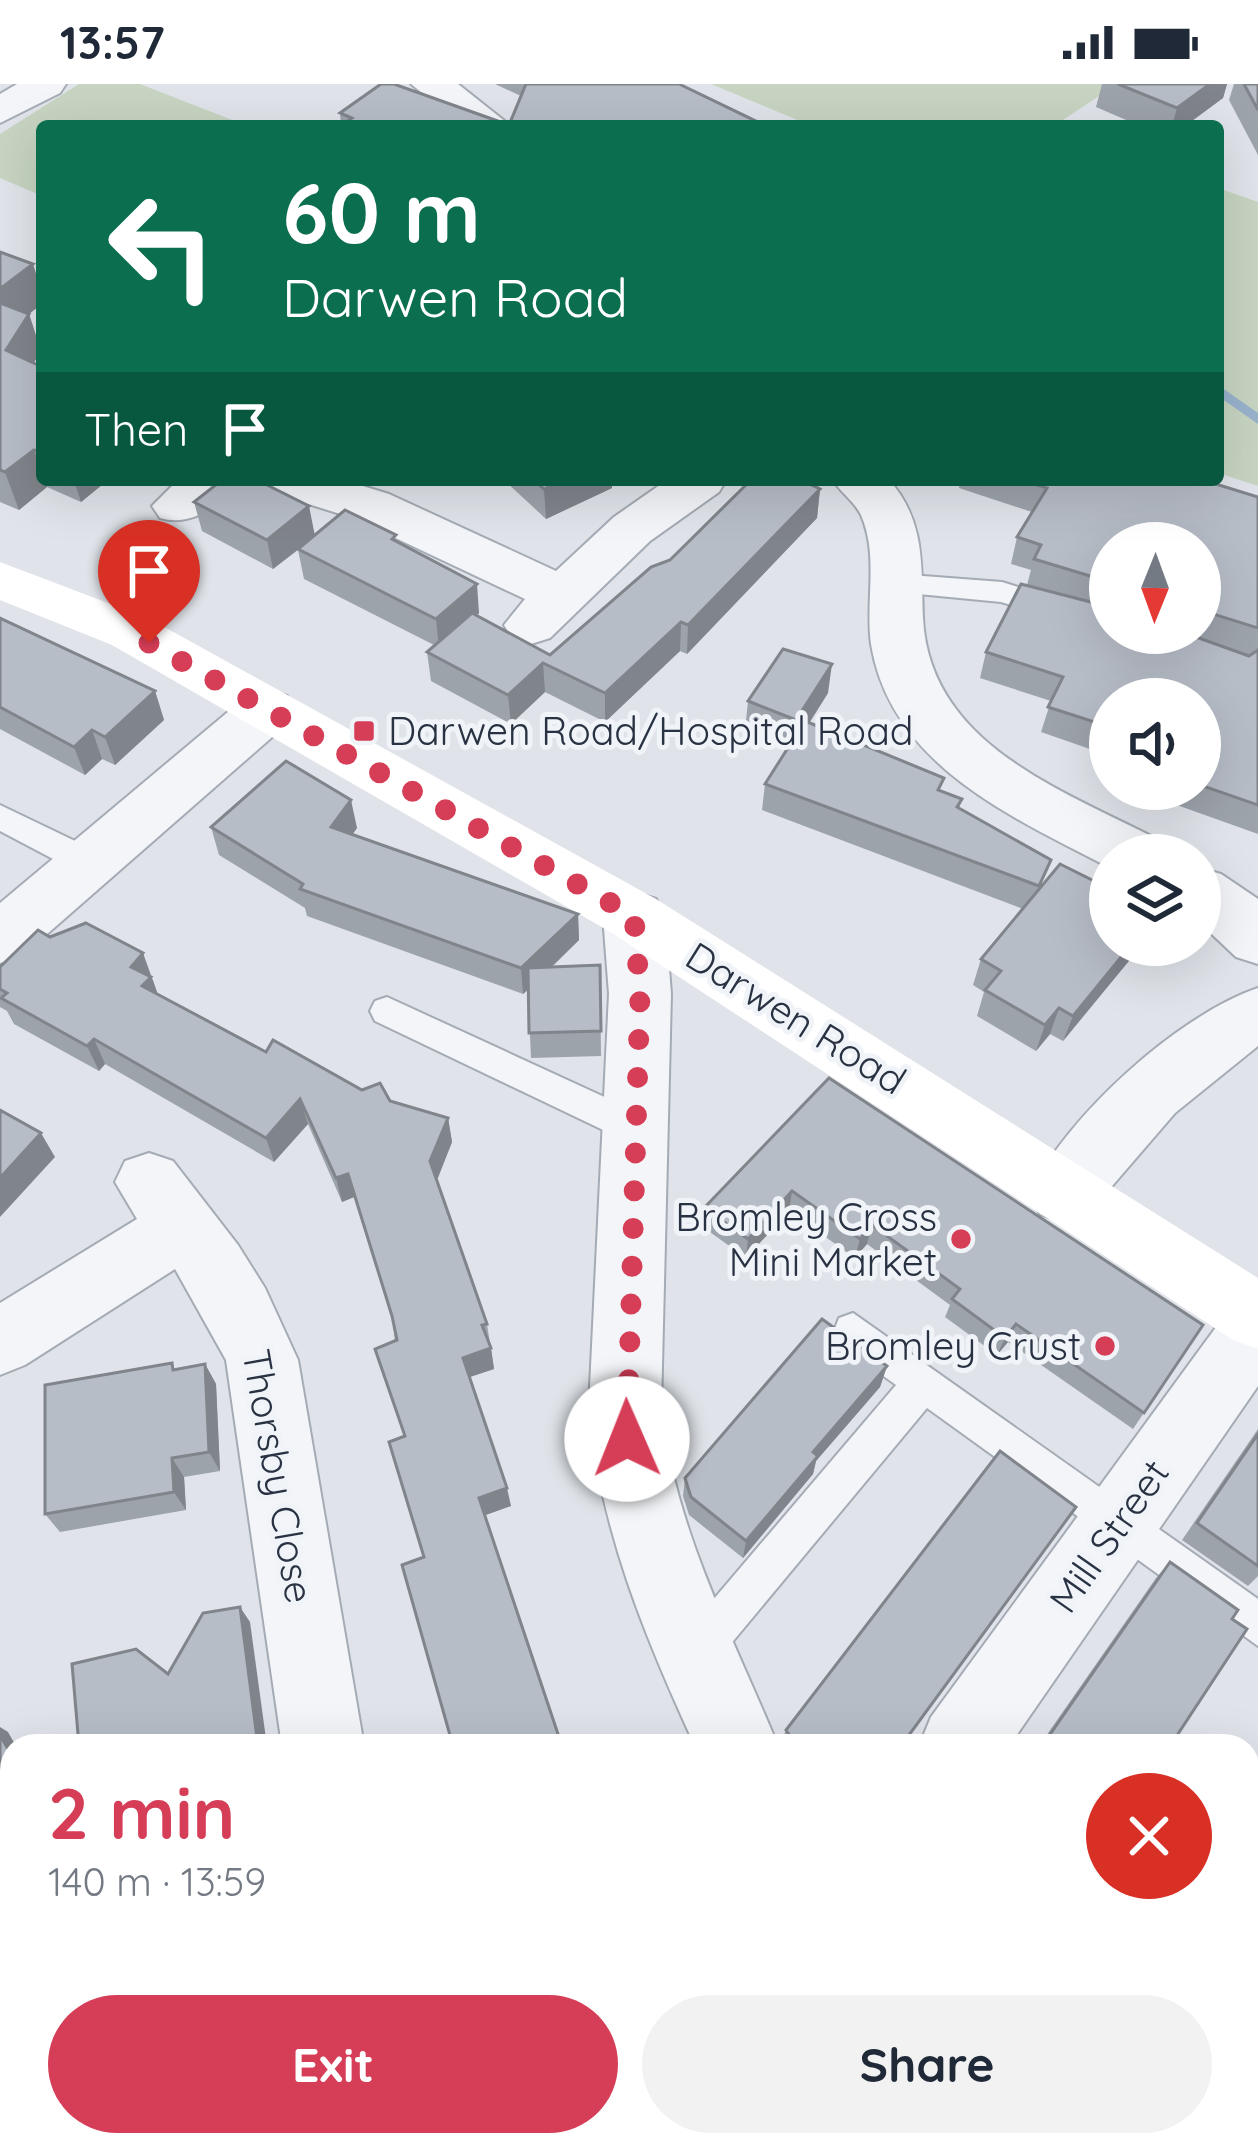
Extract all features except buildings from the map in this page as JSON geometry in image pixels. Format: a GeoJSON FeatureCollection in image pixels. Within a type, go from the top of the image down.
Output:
{"type":"FeatureCollection","features":[{"type":"Feature","properties":{"kind":"main road","name":"Darwen Road"},"geometry":{"type":"LineString","coordinates":[[0,580],[131,632],[634,916],[1258,1317]]}},
{"type":"Feature","properties":{"kind":"street"},"geometry":{"type":"LineString","coordinates":[[0,111],[46,84]]}},
{"type":"Feature","properties":{"kind":"street"},"geometry":{"type":"LineString","coordinates":[[431,84],[482,120]]}},
{"type":"Feature","properties":{"kind":"street"},"geometry":{"type":"LineString","coordinates":[[307,486],[370,506],[545,612],[632,529],[693,486]]}},
{"type":"Feature","properties":{"kind":"street"},"geometry":{"type":"LineString","coordinates":[[867,486],[890,518],[903,664],[931,719],[990,774],[1098,834]]}},
{"type":"Feature","properties":{"kind":"street"},"geometry":{"type":"LineString","coordinates":[[0,939],[267,710]]}},
{"type":"Feature","properties":{"kind":"street"},"geometry":{"type":"LineString","coordinates":[[1221,906],[1243,921],[1258,940]]}},
{"type":"Feature","properties":{"kind":"street"},"geometry":{"type":"LineString","coordinates":[[634,916],[640,994],[625,1408],[628,1471],[656,1564],[731,1734]]}},
{"type":"Feature","properties":{"kind":"street"},"geometry":{"type":"LineString","coordinates":[[1064,1193],[1120,1122],[1208,1042],[1258,1014]]}},
{"type":"Feature","properties":{"kind":"street","name":"Thorsby Close"},"geometry":{"type":"LineString","coordinates":[[0,1342],[165,1205],[223,1274],[246,1314],[262,1360],[321,1734]]}},
{"type":"Feature","properties":{"kind":"street","name":"Mill Street"},"geometry":{"type":"LineString","coordinates":[[969,1734],[1258,1327]]}},
{"type":"Feature","properties":{"kind":"lane"},"geometry":{"type":"LineString","coordinates":[[897,584],[1002,592],[1089,619]]}},
{"type":"Feature","properties":{"kind":"lane"},"geometry":{"type":"LineString","coordinates":[[0,817],[86,861]]}},
{"type":"Feature","properties":{"kind":"lane"},"geometry":{"type":"LineString","coordinates":[[387,1011],[635,1129]]}},
{"type":"Feature","properties":{"kind":"lane"},"geometry":{"type":"LineString","coordinates":[[853,1330],[1258,1625]]}},
{"type":"Feature","properties":{"kind":"lane"},"geometry":{"type":"LineString","coordinates":[[694,1654],[923,1382]]}},
{"type":"Feature","properties":{"kind":"green space"},"geometry":{"type":"Polygon","coordinates":[[[79,84],[140,84],[232,120],[36,120],[36,193],[0,178],[0,134],[79,84]]]}},
{"type":"Feature","properties":{"kind":"green space"},"geometry":{"type":"Polygon","coordinates":[[[711,84],[1117,84],[1063,120],[798,120],[711,84]]]}},
{"type":"Feature","properties":{"kind":"green space"},"geometry":{"type":"Polygon","coordinates":[[[1224,190],[1258,202],[1258,486],[1224,475],[1224,190]]]}},
{"type":"Feature","properties":{"kind":"waterway"},"geometry":{"type":"LineString","coordinates":[[1224,394],[1258,420]]}},
{"type":"Feature","properties":{"kind":"place","name":"Darwen Road/Hospital Road"},"geometry":{"type":"Point","coordinates":[364,731]}},
{"type":"Feature","properties":{"kind":"place","name":"Bromley Cross Mini Market"},"geometry":{"type":"Point","coordinates":[961,1239]}},
{"type":"Feature","properties":{"kind":"place","name":"Bromley Crust"},"geometry":{"type":"Point","coordinates":[1105,1346]}},
{"type":"Feature","properties":{"kind":"route"},"geometry":{"type":"LineString","coordinates":[[149,643],[634,916],[640,994],[627,1439]]}}]}
